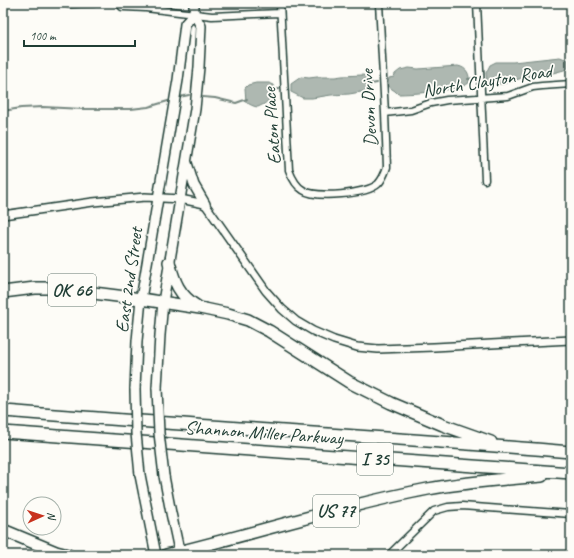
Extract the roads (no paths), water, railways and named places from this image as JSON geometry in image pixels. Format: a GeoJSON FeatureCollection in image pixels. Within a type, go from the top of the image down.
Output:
{"type":"FeatureCollection","features":[{"type":"Feature","properties":{"kind":"highway"},"geometry":{"type":"LineString","coordinates":[[169,262],[173,278],[183,295],[191,303],[200,308]]}},
{"type":"Feature","properties":{"kind":"highway","name":"OK 66"},"geometry":{"type":"LineString","coordinates":[[3,292],[35,288],[54,288],[163,302]]}},
{"type":"Feature","properties":{"kind":"highway"},"geometry":{"type":"LineString","coordinates":[[163,302],[200,308],[248,320],[269,331],[349,382],[385,400],[436,422],[505,446]]}},
{"type":"Feature","properties":{"kind":"highway","name":"Shannon Miller Parkway"},"geometry":{"type":"LineString","coordinates":[[3,411],[114,420],[505,446],[571,452]]}},
{"type":"Feature","properties":{"kind":"highway","name":"Shannon Miller Parkway"},"geometry":{"type":"LineString","coordinates":[[3,432],[571,474]]}},
{"type":"Feature","properties":{"kind":"highway","name":"US 77"},"geometry":{"type":"LineString","coordinates":[[166,555],[180,553],[366,503],[428,489],[494,480],[571,474]]}},
{"type":"Feature","properties":{"kind":"highway"},"geometry":{"type":"LineString","coordinates":[[3,530],[56,552],[68,555]]}},
{"type":"Feature","properties":{"kind":"main road","name":"East 2nd Street"},"geometry":{"type":"LineString","coordinates":[[180,553],[164,476],[159,433],[157,388],[163,302],[195,109],[201,26],[194,14],[194,3]]}},
{"type":"Feature","properties":{"kind":"main road","name":"East 2nd Street"},"geometry":{"type":"LineString","coordinates":[[156,555],[140,475],[136,433],[135,388],[137,340],[158,197],[178,80],[185,24],[194,14]]}},
{"type":"Feature","properties":{"kind":"main road"},"geometry":{"type":"LineString","coordinates":[[186,160],[194,185],[204,204]]}},
{"type":"Feature","properties":{"kind":"street"},"geometry":{"type":"LineString","coordinates":[[65,3],[94,3]]}},
{"type":"Feature","properties":{"kind":"street"},"geometry":{"type":"LineString","coordinates":[[119,3],[124,7],[138,7],[212,16],[280,13]]}},
{"type":"Feature","properties":{"kind":"street","name":"Eaton Place"},"geometry":{"type":"LineString","coordinates":[[280,3],[289,170],[299,187],[309,193],[324,195],[355,192]]}},
{"type":"Feature","properties":{"kind":"street","name":"Devon Drive"},"geometry":{"type":"LineString","coordinates":[[355,192],[363,191],[379,183],[384,175],[386,167],[387,158],[379,3]]}},
{"type":"Feature","properties":{"kind":"street"},"geometry":{"type":"LineString","coordinates":[[477,3],[486,180]]}},
{"type":"Feature","properties":{"kind":"street","name":"North Clayton Road"},"geometry":{"type":"LineString","coordinates":[[385,113],[412,110],[431,103],[447,100],[508,96],[533,87],[571,84]]}},
{"type":"Feature","properties":{"kind":"street"},"geometry":{"type":"LineString","coordinates":[[3,215],[93,202],[145,197],[180,199],[204,204],[266,291],[282,309],[313,331],[334,340],[357,347],[378,349],[571,340]]}},
{"type":"Feature","properties":{"kind":"street"},"geometry":{"type":"LineString","coordinates":[[389,555],[434,511],[448,507],[462,506],[571,514]]}},
{"type":"Feature","properties":{"kind":"waterway"},"geometry":{"type":"LineString","coordinates":[[468,79],[475,78]]}},
{"type":"Feature","properties":{"kind":"waterway"},"geometry":{"type":"LineString","coordinates":[[371,84],[377,83]]}},
{"type":"Feature","properties":{"kind":"waterway"},"geometry":{"type":"LineString","coordinates":[[272,90],[279,89]]}},
{"type":"Feature","properties":{"kind":"waterway"},"geometry":{"type":"LineString","coordinates":[[179,97],[189,95]]}},
{"type":"Feature","properties":{"kind":"waterway"},"geometry":{"type":"LineString","coordinates":[[203,97],[236,103],[247,99]]}},
{"type":"Feature","properties":{"kind":"waterway"},"geometry":{"type":"LineString","coordinates":[[3,111],[43,107],[131,109],[148,107],[168,101]]}}]}
